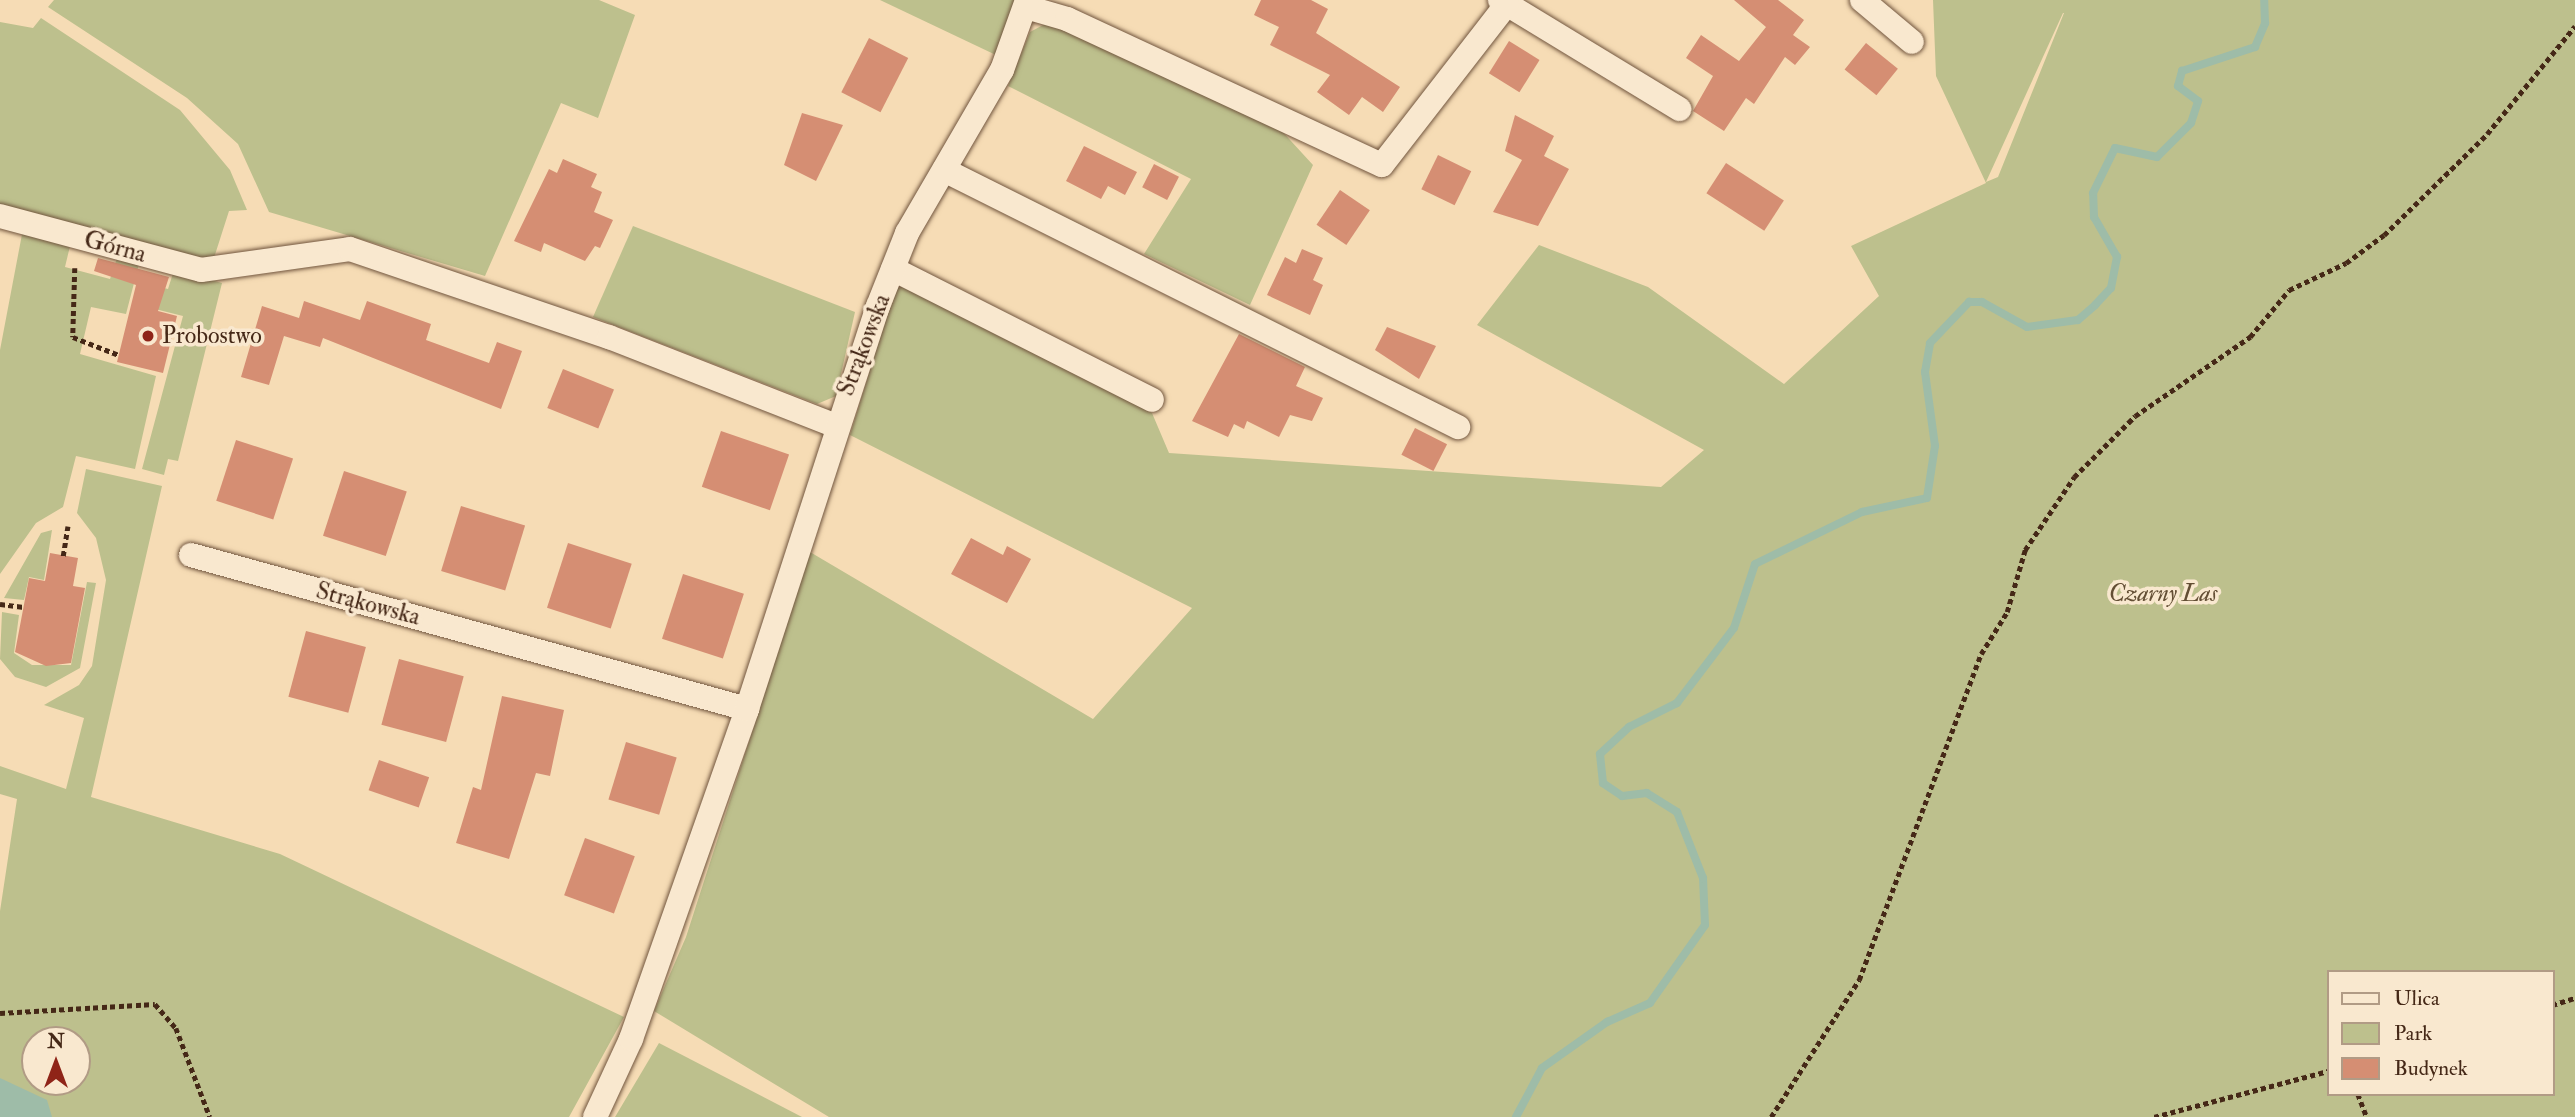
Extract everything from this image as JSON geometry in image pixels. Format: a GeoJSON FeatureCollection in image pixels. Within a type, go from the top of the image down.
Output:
{"type":"FeatureCollection","features":[{"type":"Feature","properties":{"kind":"street"},"geometry":{"type":"LineString","coordinates":[[1862,0],[1912,42]]}},
{"type":"Feature","properties":{"kind":"street"},"geometry":{"type":"LineString","coordinates":[[1027,4],[1067,19],[1382,165],[1503,2],[1679,109]]}},
{"type":"Feature","properties":{"kind":"street","name":"Strąkowska"},"geometry":{"type":"LineString","coordinates":[[595,1117],[631,1039],[747,709],[834,425],[893,269],[944,170],[1002,70],[1027,4]]}},
{"type":"Feature","properties":{"kind":"street"},"geometry":{"type":"LineString","coordinates":[[944,170],[1458,427]]}},
{"type":"Feature","properties":{"kind":"street","name":"Górna"},"geometry":{"type":"LineString","coordinates":[[0,216],[201,270],[231,268],[350,249],[609,337],[834,425]]}},
{"type":"Feature","properties":{"kind":"street"},"geometry":{"type":"LineString","coordinates":[[893,269],[1152,400]]}},
{"type":"Feature","properties":{"kind":"street","name":"Strąkowska"},"geometry":{"type":"LineString","coordinates":[[191,555],[747,709]]}},
{"type":"Feature","properties":{"kind":"path"},"geometry":{"type":"LineString","coordinates":[[1771,1117],[1858,980],[1981,654],[2007,612],[2028,542],[2079,470],[2135,416],[2249,337],[2289,290],[2326,275],[2384,234],[2487,134],[2575,26]]}},
{"type":"Feature","properties":{"kind":"path"},"geometry":{"type":"LineString","coordinates":[[75,268],[73,337],[119,355]]}},
{"type":"Feature","properties":{"kind":"path"},"geometry":{"type":"LineString","coordinates":[[63,556],[68,526]]}},
{"type":"Feature","properties":{"kind":"path"},"geometry":{"type":"LineString","coordinates":[[0,604],[24,607]]}},
{"type":"Feature","properties":{"kind":"path"},"geometry":{"type":"LineString","coordinates":[[2554,1004],[2575,998]]}},
{"type":"Feature","properties":{"kind":"path"},"geometry":{"type":"LineString","coordinates":[[0,1013],[155,1004],[176,1028],[211,1117]]}},
{"type":"Feature","properties":{"kind":"path"},"geometry":{"type":"LineString","coordinates":[[2154,1117],[2326,1072]]}},
{"type":"Feature","properties":{"kind":"path"},"geometry":{"type":"LineString","coordinates":[[2359,1096],[2367,1117]]}},
{"type":"Feature","properties":{"kind":"green space"},"geometry":{"type":"Polygon","coordinates":[[[54,0],[599,0],[635,15],[598,118],[561,103],[485,276],[269,212],[238,144],[187,98],[48,7],[54,0]]]}},
{"type":"Feature","properties":{"kind":"green space"},"geometry":{"type":"Polygon","coordinates":[[[880,0],[1015,0],[998,56],[880,0]]]}},
{"type":"Feature","properties":{"kind":"green space","name":"Czarny Las"},"geometry":{"type":"Polygon","coordinates":[[[1933,0],[2575,0],[2575,1117],[829,1117],[654,1011],[686,937],[810,552],[1093,719],[1192,608],[850,435],[895,289],[906,285],[1152,413],[1169,453],[1661,487],[1704,450],[1477,325],[1539,245],[1648,287],[1784,384],[1879,296],[1851,246],[1986,183],[1936,76],[1933,0]],[[2064,13],[1986,182],[1998,177],[2064,13]]]}},
{"type":"Feature","properties":{"kind":"green space"},"geometry":{"type":"Polygon","coordinates":[[[41,18],[180,110],[230,170],[247,210],[229,211],[213,261],[0,209],[0,22],[33,28],[41,18]]]}},
{"type":"Feature","properties":{"kind":"green space"},"geometry":{"type":"Polygon","coordinates":[[[1045,24],[1066,26],[1280,129],[1313,165],[1250,305],[1144,254],[1191,179],[1008,86],[1030,32],[1045,24]]]}},
{"type":"Feature","properties":{"kind":"green space"},"geometry":{"type":"Polygon","coordinates":[[[633,226],[855,312],[836,396],[817,404],[593,317],[633,226]]]}},
{"type":"Feature","properties":{"kind":"green space"},"geometry":{"type":"Polygon","coordinates":[[[23,229],[71,242],[65,267],[110,279],[118,255],[140,260],[126,314],[91,307],[80,354],[156,376],[135,469],[76,456],[63,507],[36,523],[0,574],[0,350],[23,229]]]}},
{"type":"Feature","properties":{"kind":"green space"},"geometry":{"type":"Polygon","coordinates":[[[174,270],[222,283],[178,461],[168,459],[164,475],[142,469],[183,316],[135,304],[140,282],[168,289],[174,270]]]}},
{"type":"Feature","properties":{"kind":"green space"},"geometry":{"type":"Polygon","coordinates":[[[86,469],[162,486],[91,797],[280,854],[624,1017],[569,1117],[0,1117],[0,911],[17,799],[0,794],[0,766],[66,789],[84,718],[44,705],[79,685],[92,666],[106,580],[96,538],[77,513],[86,469]]]}},
{"type":"Feature","properties":{"kind":"green space"},"geometry":{"type":"Polygon","coordinates":[[[52,530],[44,580],[29,577],[24,600],[4,598],[41,533],[52,530]]]}},
{"type":"Feature","properties":{"kind":"green space"},"geometry":{"type":"Polygon","coordinates":[[[87,582],[96,583],[80,668],[46,687],[15,677],[0,659],[2,612],[19,615],[14,653],[32,665],[71,665],[87,582]]]}},
{"type":"Feature","properties":{"kind":"green space"},"geometry":{"type":"Polygon","coordinates":[[[659,1043],[802,1117],[615,1117],[659,1043]]]}},
{"type":"Feature","properties":{"kind":"shaded area"},"geometry":{"type":"Polygon","coordinates":[[[0,1078],[21,1088],[21,1096],[38,1096],[47,1100],[52,1117],[0,1117],[0,1078]]]}},
{"type":"Feature","properties":{"kind":"building"},"geometry":{"type":"Polygon","coordinates":[[[1261,0],[1311,0],[1328,9],[1316,33],[1400,87],[1383,112],[1362,97],[1349,115],[1317,92],[1330,75],[1270,45],[1279,27],[1254,15],[1261,0]]]}},
{"type":"Feature","properties":{"kind":"building"},"geometry":{"type":"Polygon","coordinates":[[[1734,0],[1778,0],[1804,20],[1793,35],[1810,47],[1795,65],[1785,57],[1754,104],[1746,98],[1724,131],[1693,111],[1713,76],[1686,58],[1701,35],[1739,61],[1766,27],[1734,0]]]}},
{"type":"Feature","properties":{"kind":"building"},"geometry":{"type":"Polygon","coordinates":[[[869,38],[908,58],[881,112],[841,92],[869,38]]]}},
{"type":"Feature","properties":{"kind":"building"},"geometry":{"type":"Polygon","coordinates":[[[1509,41],[1540,60],[1519,92],[1489,73],[1509,41]]]}},
{"type":"Feature","properties":{"kind":"building"},"geometry":{"type":"Polygon","coordinates":[[[1866,43],[1898,69],[1876,95],[1845,69],[1866,43]]]}},
{"type":"Feature","properties":{"kind":"building"},"geometry":{"type":"Polygon","coordinates":[[[802,113],[843,125],[816,181],[784,165],[802,113]]]}},
{"type":"Feature","properties":{"kind":"building"},"geometry":{"type":"Polygon","coordinates":[[[1515,115],[1554,136],[1544,156],[1569,169],[1538,226],[1493,212],[1522,160],[1505,151],[1515,115]]]}},
{"type":"Feature","properties":{"kind":"building"},"geometry":{"type":"Polygon","coordinates":[[[1084,146],[1137,172],[1125,195],[1108,186],[1101,199],[1066,181],[1084,146]]]}},
{"type":"Feature","properties":{"kind":"building"},"geometry":{"type":"Polygon","coordinates":[[[1438,155],[1471,171],[1455,205],[1421,189],[1438,155]]]}},
{"type":"Feature","properties":{"kind":"building"},"geometry":{"type":"Polygon","coordinates":[[[563,159],[597,174],[591,187],[602,192],[594,212],[613,220],[600,248],[595,246],[585,261],[544,243],[541,252],[514,241],[549,169],[557,173],[563,159]]]}},
{"type":"Feature","properties":{"kind":"building"},"geometry":{"type":"Polygon","coordinates":[[[1726,163],[1784,201],[1764,231],[1706,193],[1726,163]]]}},
{"type":"Feature","properties":{"kind":"building"},"geometry":{"type":"Polygon","coordinates":[[[1154,164],[1179,177],[1167,200],[1142,187],[1154,164]]]}},
{"type":"Feature","properties":{"kind":"building"},"geometry":{"type":"Polygon","coordinates":[[[1340,190],[1370,210],[1346,245],[1317,225],[1340,190]]]}},
{"type":"Feature","properties":{"kind":"building"},"geometry":{"type":"Polygon","coordinates":[[[1302,249],[1323,258],[1313,280],[1323,285],[1310,315],[1267,295],[1285,257],[1296,263],[1302,249]]]}},
{"type":"Feature","properties":{"kind":"building","name":"Probostwo"},"geometry":{"type":"Polygon","coordinates":[[[98,258],[169,277],[158,311],[177,316],[163,373],[117,362],[136,285],[94,271],[98,258]]]}},
{"type":"Feature","properties":{"kind":"building"},"geometry":{"type":"Polygon","coordinates":[[[304,301],[360,320],[367,301],[431,324],[426,340],[489,363],[497,342],[522,351],[501,409],[323,338],[320,347],[284,336],[269,385],[241,377],[262,306],[299,318],[304,301]]]}},
{"type":"Feature","properties":{"kind":"building"},"geometry":{"type":"Polygon","coordinates":[[[1387,327],[1436,346],[1419,379],[1375,350],[1387,327]]]}},
{"type":"Feature","properties":{"kind":"building"},"geometry":{"type":"Polygon","coordinates":[[[1239,334],[1305,367],[1296,386],[1323,398],[1312,421],[1290,415],[1279,437],[1247,421],[1244,429],[1234,424],[1228,437],[1192,421],[1239,334]]]}},
{"type":"Feature","properties":{"kind":"building"},"geometry":{"type":"Polygon","coordinates":[[[563,369],[614,390],[598,429],[547,408],[563,369]]]}},
{"type":"Feature","properties":{"kind":"building"},"geometry":{"type":"Polygon","coordinates":[[[1415,428],[1447,444],[1433,471],[1401,455],[1415,428]]]}},
{"type":"Feature","properties":{"kind":"building"},"geometry":{"type":"Polygon","coordinates":[[[721,431],[789,454],[770,510],[702,487],[721,431]]]}},
{"type":"Feature","properties":{"kind":"building"},"geometry":{"type":"Polygon","coordinates":[[[236,440],[293,459],[273,519],[216,501],[236,440]]]}},
{"type":"Feature","properties":{"kind":"building"},"geometry":{"type":"Polygon","coordinates":[[[344,471],[407,491],[386,556],[323,536],[344,471]]]}},
{"type":"Feature","properties":{"kind":"building"},"geometry":{"type":"Polygon","coordinates":[[[461,506],[525,526],[505,591],[441,571],[461,506]]]}},
{"type":"Feature","properties":{"kind":"building"},"geometry":{"type":"Polygon","coordinates":[[[971,538],[1003,555],[1007,546],[1031,559],[1007,603],[951,574],[971,538]]]}},
{"type":"Feature","properties":{"kind":"building"},"geometry":{"type":"Polygon","coordinates":[[[568,543],[632,564],[611,628],[547,608],[568,543]]]}},
{"type":"Feature","properties":{"kind":"building"},"geometry":{"type":"Polygon","coordinates":[[[50,553],[78,558],[73,586],[85,588],[71,663],[46,666],[15,652],[29,578],[45,581],[50,553]]]}},
{"type":"Feature","properties":{"kind":"building"},"geometry":{"type":"Polygon","coordinates":[[[683,574],[744,594],[723,658],[662,639],[683,574]]]}},
{"type":"Feature","properties":{"kind":"building"},"geometry":{"type":"Polygon","coordinates":[[[306,631],[366,647],[348,713],[288,697],[306,631]]]}},
{"type":"Feature","properties":{"kind":"building"},"geometry":{"type":"Polygon","coordinates":[[[399,659],[464,676],[446,742],[381,725],[399,659]]]}},
{"type":"Feature","properties":{"kind":"building"},"geometry":{"type":"Polygon","coordinates":[[[502,696],[564,710],[550,776],[536,773],[509,859],[456,843],[473,787],[481,790],[502,696]]]}},
{"type":"Feature","properties":{"kind":"building"},"geometry":{"type":"Polygon","coordinates":[[[626,742],[677,757],[659,815],[608,799],[626,742]]]}},
{"type":"Feature","properties":{"kind":"building"},"geometry":{"type":"Polygon","coordinates":[[[379,760],[429,777],[419,808],[369,790],[379,760]]]}},
{"type":"Feature","properties":{"kind":"building"},"geometry":{"type":"Polygon","coordinates":[[[585,838],[635,856],[614,913],[564,895],[585,838]]]}},
{"type":"Feature","properties":{"kind":"waterway"},"geometry":{"type":"LineString","coordinates":[[1516,1117],[1542,1068],[1607,1022],[1650,1003],[1705,925],[1703,878],[1677,812],[1647,793],[1622,796],[1603,783],[1600,754],[1629,727],[1677,703],[1734,628],[1755,564],[1862,512],[1927,498],[1935,446],[1925,372],[1930,343],[1969,302],[1982,302],[2027,327],[2078,320],[2095,305],[2111,288],[2117,257],[2094,217],[2093,193],[2115,148],[2157,157],[2191,123],[2198,101],[2178,86],[2182,71],[2255,47],[2265,23],[2264,0]]}},
{"type":"Feature","properties":{"kind":"place","name":"Probostwo"},"geometry":{"type":"Point","coordinates":[148,336]}}]}
